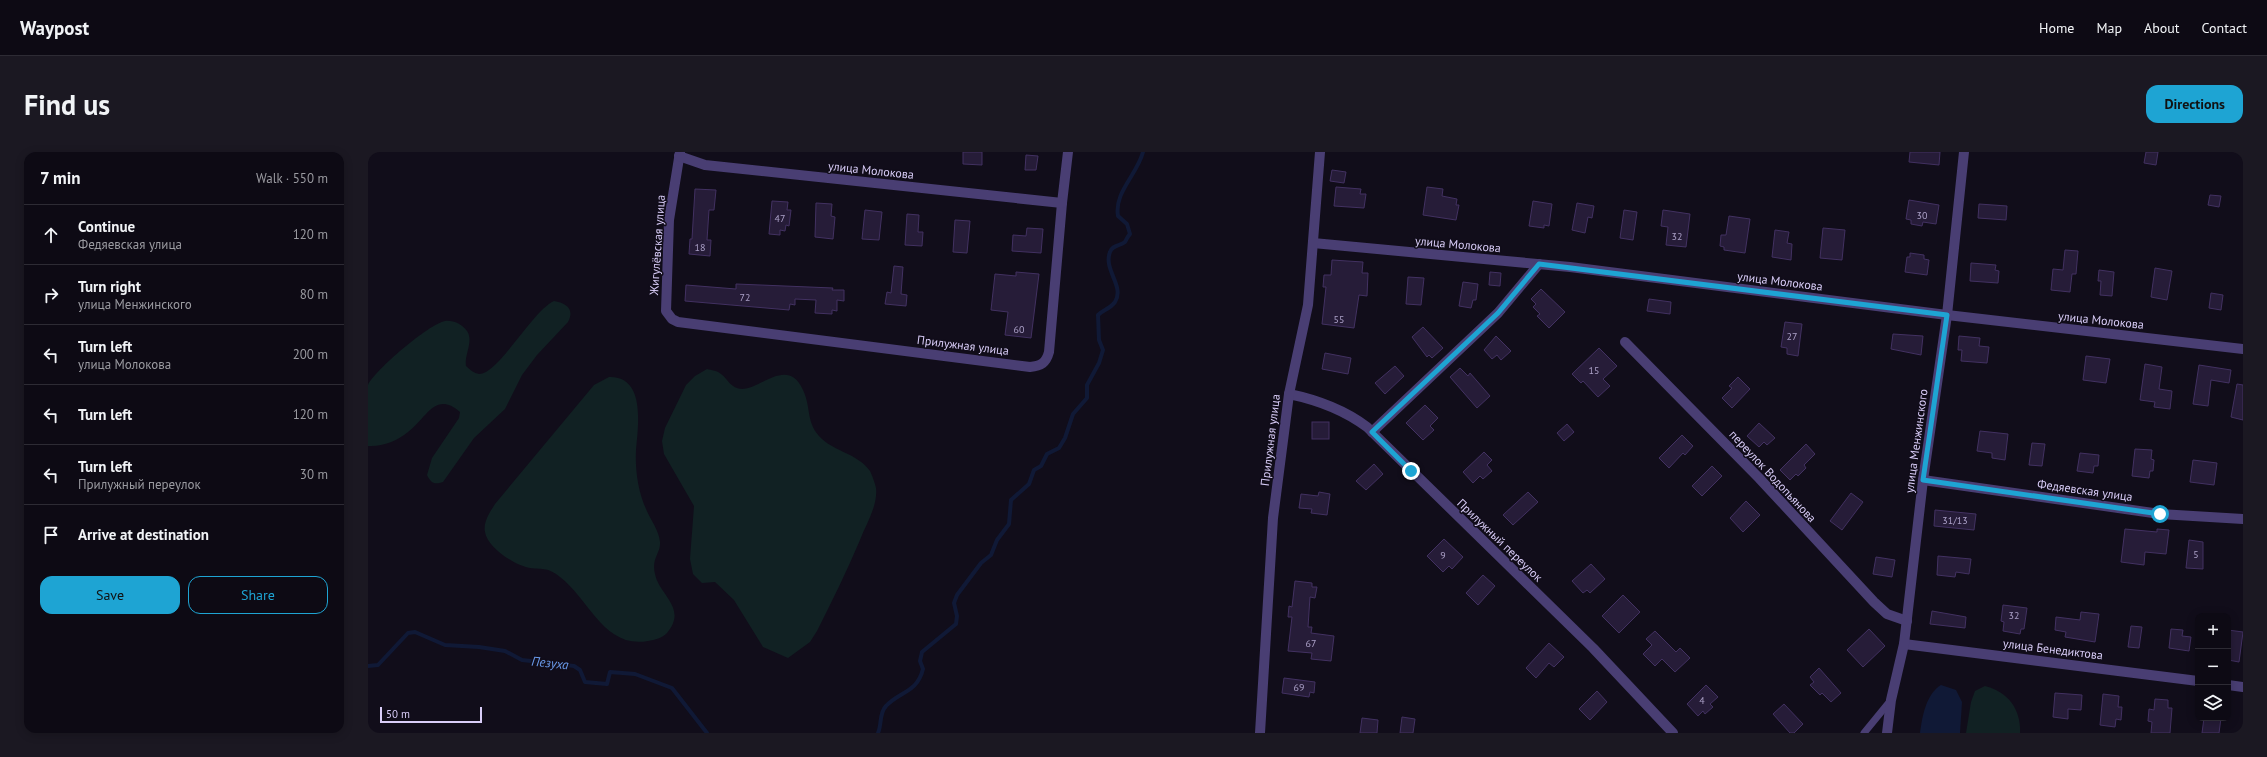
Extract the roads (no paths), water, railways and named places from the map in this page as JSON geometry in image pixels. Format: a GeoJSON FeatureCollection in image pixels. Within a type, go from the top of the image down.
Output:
{"type":"FeatureCollection","features":[{"type":"Feature","properties":{"kind":"street","name":"Прилужная улица"},"geometry":{"type":"LineString","coordinates":[[669,316],[678,322],[1030,367],[1039,366],[1046,360],[1048,352],[1068,152]]}},
{"type":"Feature","properties":{"kind":"street","name":"Прилужная улица"},"geometry":{"type":"LineString","coordinates":[[1260,733],[1270,549],[1289,394],[1308,305],[1320,152]]}},
{"type":"Feature","properties":{"kind":"street","name":"улица Менжинского"},"geometry":{"type":"LineString","coordinates":[[1888,733],[1891,700],[1904,644],[1923,480],[1947,315],[1964,152]]}},
{"type":"Feature","properties":{"kind":"street","name":"улица Молокова"},"geometry":{"type":"LineString","coordinates":[[680,154],[705,165],[1062,203]]}},
{"type":"Feature","properties":{"kind":"street","name":"Жигулёвская улица"},"geometry":{"type":"LineString","coordinates":[[669,316],[666,304],[670,220],[680,154]]}},
{"type":"Feature","properties":{"kind":"street","name":"улица Молокова"},"geometry":{"type":"LineString","coordinates":[[1313,243],[1539,264],[1947,315],[2243,349]]}},
{"type":"Feature","properties":{"kind":"street"},"geometry":{"type":"LineString","coordinates":[[1372,432],[1498,313],[1539,264]]}},
{"type":"Feature","properties":{"kind":"street","name":"переулок Водопьянова"},"geometry":{"type":"LineString","coordinates":[[1625,342],[1759,478],[1874,602],[1887,614],[1907,620]]}},
{"type":"Feature","properties":{"kind":"street","name":"Прилужный переулок"},"geometry":{"type":"LineString","coordinates":[[1289,394],[1317,400],[1351,415],[1372,432],[1593,648],[1673,733]]}},
{"type":"Feature","properties":{"kind":"street","name":"Федяевская улица"},"geometry":{"type":"LineString","coordinates":[[1923,480],[2160,514],[2243,519]]}},
{"type":"Feature","properties":{"kind":"street","name":"улица Бенедиктова"},"geometry":{"type":"LineString","coordinates":[[1904,644],[2195,681]]}},
{"type":"Feature","properties":{"kind":"street"},"geometry":{"type":"LineString","coordinates":[[2231,685],[2243,687]]}},
{"type":"Feature","properties":{"kind":"lane"},"geometry":{"type":"LineString","coordinates":[[1864,733],[1891,700]]}},
{"type":"Feature","properties":{"kind":"water"},"geometry":{"type":"Polygon","coordinates":[[[1941,685],[1956,690],[1962,702],[1960,733],[1920,733],[1928,700],[1941,685]]]}},
{"type":"Feature","properties":{"kind":"waterway"},"geometry":{"type":"LineString","coordinates":[[878,733],[881,715],[886,706],[917,683],[923,669],[920,661],[922,652],[956,624],[957,616],[954,603],[957,595],[981,563],[991,555],[997,540],[1009,524],[1011,500],[1029,484],[1034,470],[1041,466],[1047,454],[1059,448],[1065,438],[1073,414],[1087,398],[1087,385],[1099,363],[1103,350],[1099,340],[1098,315],[1109,308],[1115,302],[1117,296],[1116,284],[1109,265],[1110,252],[1114,247],[1125,242],[1130,234],[1127,224],[1118,216],[1119,199],[1143,152]]}},
{"type":"Feature","properties":{"kind":"waterway","name":"Пезуха"},"geometry":{"type":"LineString","coordinates":[[368,666],[378,665],[408,633],[415,632],[445,645],[479,647],[505,651],[522,660],[574,666],[580,670],[585,682],[607,684],[610,672],[635,674],[672,688],[707,733]]}}]}
